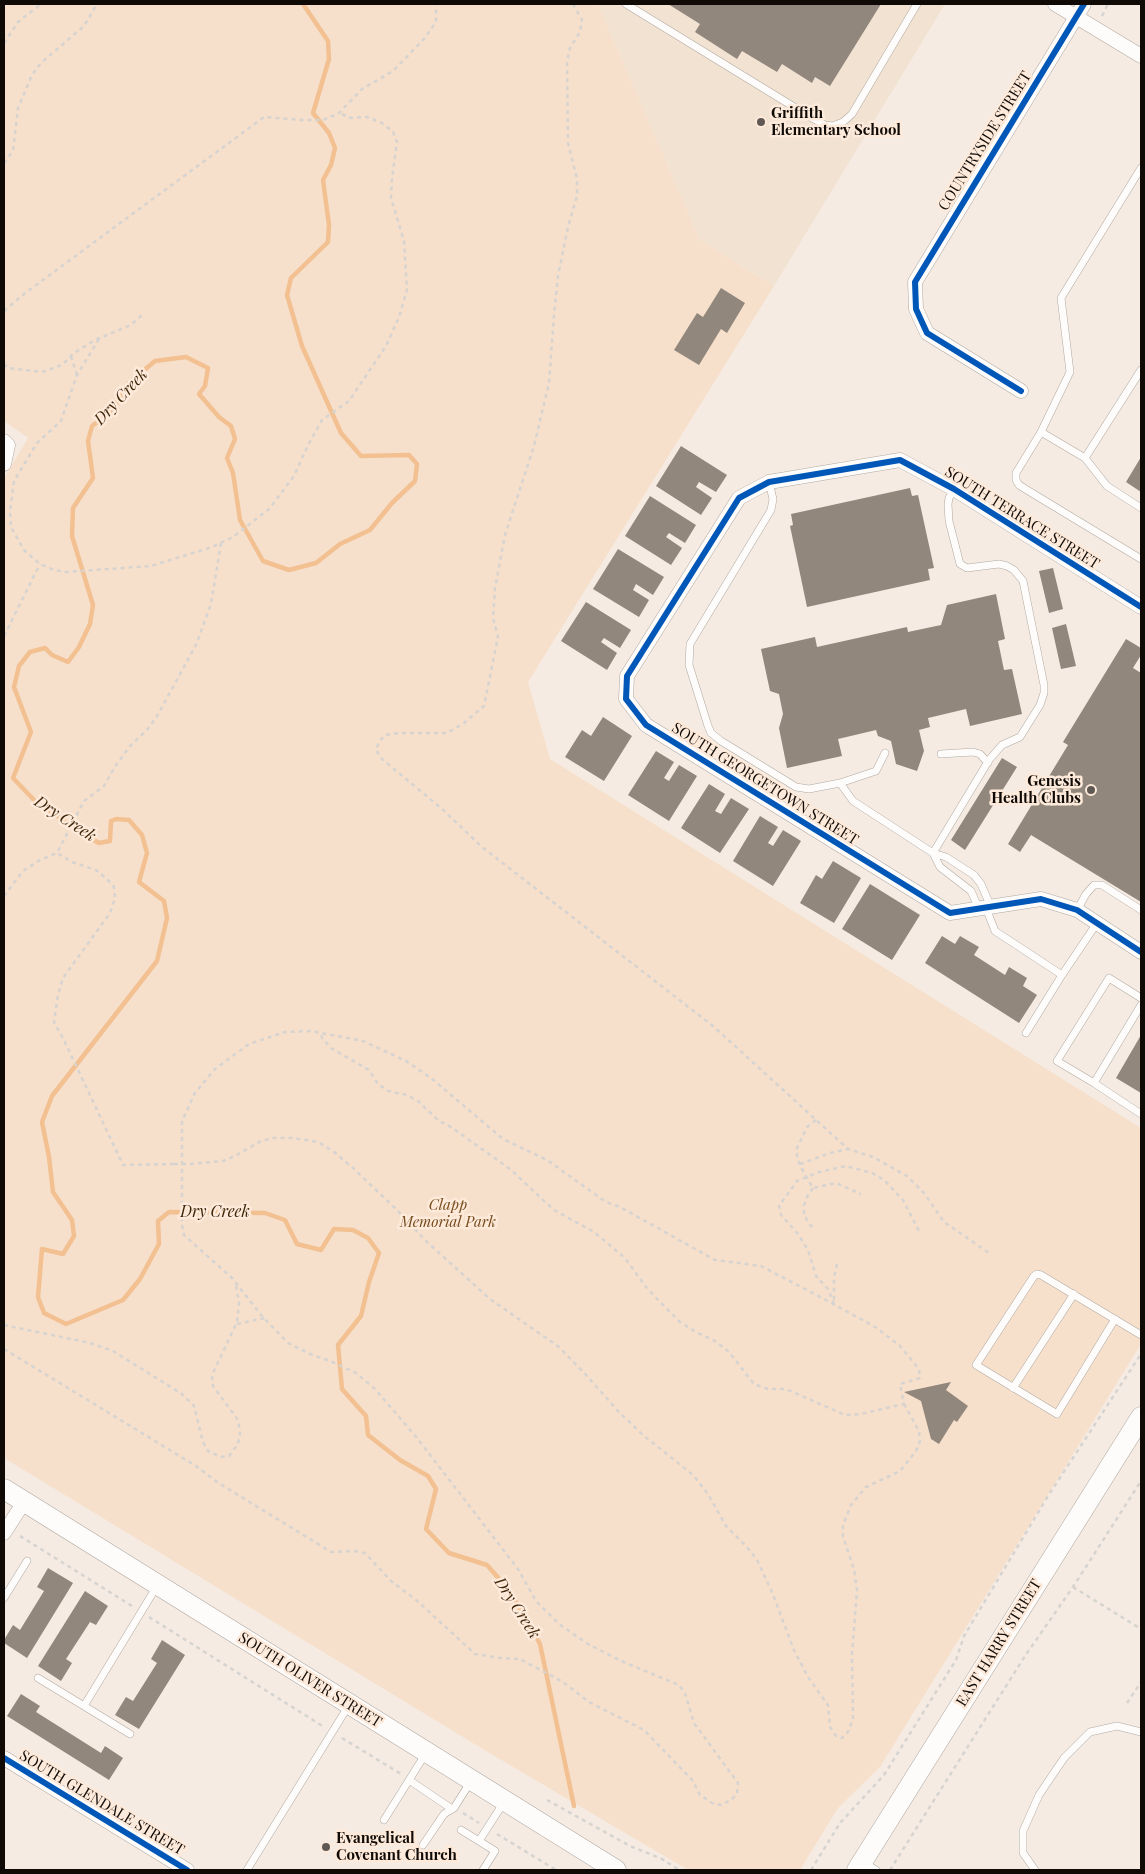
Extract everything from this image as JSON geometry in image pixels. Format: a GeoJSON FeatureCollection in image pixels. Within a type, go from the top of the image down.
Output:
{"type":"FeatureCollection","features":[{"type":"Feature","properties":{"kind":"main road","name":"EAST HARRY STREET"},"geometry":{"type":"LineString","coordinates":[[865,1867],[1141,1417]]}},
{"type":"Feature","properties":{"kind":"main road","name":"SOUTH OLIVER STREET"},"geometry":{"type":"LineString","coordinates":[[4,1490],[612,1869]]}},
{"type":"Feature","properties":{"kind":"street"},"geometry":{"type":"LineString","coordinates":[[1056,4],[1141,56]]}},
{"type":"Feature","properties":{"kind":"street","name":"COUNTRYSIDE STREET"},"geometry":{"type":"LineString","coordinates":[[1020,391],[928,333],[916,309],[915,282],[1084,4]]}},
{"type":"Feature","properties":{"kind":"street"},"geometry":{"type":"LineString","coordinates":[[4,464],[6,443]]}},
{"type":"Feature","properties":{"kind":"street","name":"SOUTH TERRACE STREET"},"geometry":{"type":"LineString","coordinates":[[768,482],[900,460],[954,489],[1141,607]]}},
{"type":"Feature","properties":{"kind":"street","name":"SOUTH GEORGETOWN STREET"},"geometry":{"type":"LineString","coordinates":[[768,482],[739,498],[627,676],[626,699],[646,725],[950,913],[1041,899],[1077,910],[1141,952]]}},
{"type":"Feature","properties":{"kind":"street"},"geometry":{"type":"LineString","coordinates":[[5,1530],[24,1502]]}},
{"type":"Feature","properties":{"kind":"street","name":"SOUTH GLENDALE STREET"},"geometry":{"type":"LineString","coordinates":[[4,1759],[187,1870]]}},
{"type":"Feature","properties":{"kind":"lane"},"geometry":{"type":"LineString","coordinates":[[626,4],[812,118],[825,125],[833,126],[843,122],[852,114],[917,4]]}},
{"type":"Feature","properties":{"kind":"lane"},"geometry":{"type":"LineString","coordinates":[[1141,168],[1061,298],[1070,372],[1041,432],[1016,473],[1016,480],[1019,485],[1141,559]]}},
{"type":"Feature","properties":{"kind":"lane"},"geometry":{"type":"LineString","coordinates":[[1085,458],[1141,370]]}},
{"type":"Feature","properties":{"kind":"lane"},"geometry":{"type":"LineString","coordinates":[[1041,432],[1085,458],[1107,486],[1141,508]]}},
{"type":"Feature","properties":{"kind":"lane"},"geometry":{"type":"LineString","coordinates":[[768,482],[773,499],[771,510],[690,644],[689,665],[711,733],[796,787],[809,789],[840,783],[876,771],[884,753]]}},
{"type":"Feature","properties":{"kind":"lane"},"geometry":{"type":"LineString","coordinates":[[933,853],[988,762],[1002,746],[1020,736],[1040,705],[1044,693],[1044,685],[1022,581],[1014,570],[999,564],[967,568],[960,564],[949,521],[948,504],[954,489]]}},
{"type":"Feature","properties":{"kind":"lane"},"geometry":{"type":"LineString","coordinates":[[941,754],[973,752],[980,754],[988,762]]}},
{"type":"Feature","properties":{"kind":"lane"},"geometry":{"type":"LineString","coordinates":[[840,783],[853,802],[933,853],[946,857],[974,875],[981,884],[985,908]]}},
{"type":"Feature","properties":{"kind":"lane"},"geometry":{"type":"LineString","coordinates":[[933,853],[940,867],[972,891],[985,908],[996,931],[1062,975]]}},
{"type":"Feature","properties":{"kind":"lane"},"geometry":{"type":"LineString","coordinates":[[1077,910],[1086,894],[1094,885],[1102,885],[1141,910]]}},
{"type":"Feature","properties":{"kind":"lane"},"geometry":{"type":"LineString","coordinates":[[1026,1033],[1097,923]]}},
{"type":"Feature","properties":{"kind":"lane"},"geometry":{"type":"LineString","coordinates":[[1141,998],[1109,978],[1057,1061],[1141,1114]]}},
{"type":"Feature","properties":{"kind":"lane"},"geometry":{"type":"LineString","coordinates":[[1094,1083],[1141,1005]]}},
{"type":"Feature","properties":{"kind":"lane"},"geometry":{"type":"LineString","coordinates":[[1115,1319],[1057,1414],[976,1365],[1035,1275],[1041,1275],[1074,1294],[1115,1319],[1141,1335]]}},
{"type":"Feature","properties":{"kind":"lane"},"geometry":{"type":"LineString","coordinates":[[1013,1388],[1074,1294]]}},
{"type":"Feature","properties":{"kind":"lane"},"geometry":{"type":"LineString","coordinates":[[4,1598],[6,1588],[27,1561]]}},
{"type":"Feature","properties":{"kind":"lane"},"geometry":{"type":"LineString","coordinates":[[84,1706],[158,1586]]}},
{"type":"Feature","properties":{"kind":"lane"},"geometry":{"type":"LineString","coordinates":[[38,1678],[130,1734]]}},
{"type":"Feature","properties":{"kind":"lane"},"geometry":{"type":"LineString","coordinates":[[247,1870],[350,1705]]}},
{"type":"Feature","properties":{"kind":"lane"},"geometry":{"type":"LineString","coordinates":[[1035,1870],[1023,1852],[1023,1830],[1039,1795],[1064,1758],[1090,1732],[1118,1726],[1141,1732]]}},
{"type":"Feature","properties":{"kind":"lane"},"geometry":{"type":"LineString","coordinates":[[384,1820],[426,1753]]}},
{"type":"Feature","properties":{"kind":"lane"},"geometry":{"type":"LineString","coordinates":[[409,1780],[453,1808]]}},
{"type":"Feature","properties":{"kind":"lane"},"geometry":{"type":"LineString","coordinates":[[424,1845],[444,1814],[453,1808],[471,1781]]}},
{"type":"Feature","properties":{"kind":"lane"},"geometry":{"type":"LineString","coordinates":[[479,1841],[504,1802]]}},
{"type":"Feature","properties":{"kind":"lane"},"geometry":{"type":"LineString","coordinates":[[461,1830],[495,1851],[483,1870]]}},
{"type":"Feature","properties":{"kind":"path"},"geometry":{"type":"LineString","coordinates":[[4,43],[18,22],[41,4]]}},
{"type":"Feature","properties":{"kind":"path"},"geometry":{"type":"LineString","coordinates":[[4,163],[13,150],[18,108],[32,75],[41,63],[84,26],[98,4]]}},
{"type":"Feature","properties":{"kind":"path"},"geometry":{"type":"LineString","coordinates":[[4,311],[24,294],[264,116],[323,120],[339,114],[362,89],[393,71],[424,39],[436,22],[436,4]]}},
{"type":"Feature","properties":{"kind":"path"},"geometry":{"type":"LineString","coordinates":[[573,4],[582,20],[580,32],[570,48],[567,61],[568,143],[577,179],[578,196],[568,227],[558,276],[549,383],[534,446],[505,535],[493,618],[498,637],[484,706],[447,734],[399,733],[385,735],[379,742],[376,750],[382,759],[441,808],[482,848],[713,1026],[848,1149],[879,1160],[907,1176],[924,1193],[944,1222],[990,1253]]}},
{"type":"Feature","properties":{"kind":"path"},"geometry":{"type":"LineString","coordinates":[[1101,17],[1108,4]]}},
{"type":"Feature","properties":{"kind":"path"},"geometry":{"type":"LineString","coordinates":[[99,339],[77,375],[61,421],[37,443],[14,482],[10,511],[11,527],[24,550],[40,564],[54,570],[72,572],[151,566],[221,542],[236,534],[269,509],[294,476],[308,445],[324,419],[349,401],[386,346],[399,317],[407,290],[404,241],[391,198],[397,142],[393,132],[382,123],[367,118],[352,118],[339,114]]}},
{"type":"Feature","properties":{"kind":"path"},"geometry":{"type":"LineString","coordinates":[[4,364],[8,368],[42,372],[62,365],[71,356],[99,339],[131,325],[142,315]]}},
{"type":"Feature","properties":{"kind":"path"},"geometry":{"type":"LineString","coordinates":[[71,356],[77,375]]}},
{"type":"Feature","properties":{"kind":"path"},"geometry":{"type":"LineString","coordinates":[[4,896],[23,871],[40,860],[57,853],[84,801],[104,786],[130,746],[147,730],[157,716],[196,645],[211,604],[221,542]]}},
{"type":"Feature","properties":{"kind":"path"},"geometry":{"type":"LineString","coordinates":[[4,636],[40,564]]}},
{"type":"Feature","properties":{"kind":"path"},"geometry":{"type":"LineString","coordinates":[[4,1349],[188,1461],[217,1482],[331,1552],[354,1550],[365,1554],[391,1581],[415,1599],[475,1654],[520,1659],[558,1680],[589,1702],[644,1730],[693,1781],[700,1795],[712,1803],[721,1805],[731,1800],[737,1794],[738,1783],[694,1723],[685,1692],[679,1685],[621,1661],[588,1644],[558,1624],[536,1602],[518,1570],[417,1438],[375,1389],[351,1371],[288,1343],[236,1284],[184,1235],[182,1225],[182,1206],[182,1121],[195,1093],[215,1069],[249,1044],[285,1032],[312,1031],[363,1041],[406,1061],[431,1078],[503,1139],[547,1160],[606,1202],[620,1206],[714,1260],[761,1266],[834,1304],[877,1328],[900,1346],[919,1369],[920,1378],[900,1384],[904,1404],[919,1431],[920,1441],[916,1451],[900,1471],[866,1487],[851,1505],[842,1525],[843,1537],[854,1569],[857,1591],[852,1654],[853,1719],[848,1732],[842,1738],[836,1736],[830,1727],[828,1704],[808,1676],[794,1650],[772,1592],[757,1560],[726,1526],[708,1494],[693,1475],[643,1435],[559,1348],[490,1299],[426,1241],[396,1208],[333,1151],[318,1142],[293,1138],[273,1138],[261,1141],[237,1155],[223,1160],[190,1164],[174,1164],[123,1165],[54,1022],[63,978],[110,913],[115,898],[114,887],[96,870],[72,862],[57,853]]}},
{"type":"Feature","properties":{"kind":"path"},"geometry":{"type":"LineString","coordinates":[[322,1033],[322,1038],[331,1048],[369,1070],[378,1084],[388,1091],[407,1095],[418,1102],[439,1121],[451,1127],[510,1169],[554,1210],[594,1232],[625,1258],[646,1287],[680,1322],[715,1341],[729,1352],[754,1384],[768,1390],[786,1389],[845,1415],[861,1414],[904,1404]]}},
{"type":"Feature","properties":{"kind":"path"},"geometry":{"type":"LineString","coordinates":[[813,1188],[800,1164],[797,1148],[807,1127],[816,1120]]}},
{"type":"Feature","properties":{"kind":"path"},"geometry":{"type":"LineString","coordinates":[[800,1164],[830,1153],[848,1149]]}},
{"type":"Feature","properties":{"kind":"path"},"geometry":{"type":"LineString","coordinates":[[834,1304],[828,1289],[816,1276],[808,1250],[798,1234],[781,1215],[779,1206],[797,1181],[829,1169],[846,1166],[872,1173],[884,1180],[903,1200],[918,1231]]}},
{"type":"Feature","properties":{"kind":"path"},"geometry":{"type":"LineString","coordinates":[[814,1228],[809,1224],[804,1214],[804,1205],[813,1188],[836,1183],[861,1194]]}},
{"type":"Feature","properties":{"kind":"path"},"geometry":{"type":"LineString","coordinates":[[834,1304],[834,1277],[837,1264]]}},
{"type":"Feature","properties":{"kind":"path"},"geometry":{"type":"LineString","coordinates":[[4,1326],[90,1343],[113,1351],[182,1394],[194,1406],[203,1442],[208,1452],[221,1457],[229,1456],[235,1449],[240,1433],[238,1420],[213,1386],[212,1375],[236,1324],[239,1303],[236,1284]]}},
{"type":"Feature","properties":{"kind":"path"},"geometry":{"type":"LineString","coordinates":[[236,1324],[265,1318]]}},
{"type":"Feature","properties":{"kind":"path"},"geometry":{"type":"LineString","coordinates":[[812,1870],[840,1824],[884,1775],[956,1660],[964,1636],[1048,1496],[1141,1354]]}},
{"type":"Feature","properties":{"kind":"path"},"geometry":{"type":"LineString","coordinates":[[890,1870],[1025,1656],[1074,1587],[1141,1481]]}},
{"type":"Feature","properties":{"kind":"path"},"geometry":{"type":"LineString","coordinates":[[5,1530],[142,1612],[409,1780]]}},
{"type":"Feature","properties":{"kind":"path"},"geometry":{"type":"LineString","coordinates":[[1074,1587],[1141,1629]]}},
{"type":"Feature","properties":{"kind":"path"},"geometry":{"type":"LineString","coordinates":[[1127,1703],[1141,1682]]}},
{"type":"Feature","properties":{"kind":"path"},"geometry":{"type":"LineString","coordinates":[[548,1800],[630,1846],[662,1859],[680,1870]]}},
{"type":"Feature","properties":{"kind":"path"},"geometry":{"type":"LineString","coordinates":[[453,1808],[556,1870]]}},
{"type":"Feature","properties":{"kind":"shaded area","name":"Griffith Elementary School"},"geometry":{"type":"Polygon","coordinates":[[[598,4],[945,4],[774,286],[700,240],[598,4]]]}},
{"type":"Feature","properties":{"kind":"green space","name":"Clapp Memorial Park"},"geometry":{"type":"Polygon","coordinates":[[[4,4],[598,4],[700,240],[774,286],[528,682],[550,759],[1141,1128],[1141,1344],[880,1767],[838,1808],[800,1870],[688,1870],[486,1751],[4,1458],[4,478],[28,438],[4,421],[4,4]]]}},
{"type":"Feature","properties":{"kind":"building"},"geometry":{"type":"Polygon","coordinates":[[[668,4],[881,4],[830,86],[815,77],[812,83],[782,64],[777,72],[742,51],[737,59],[695,32],[700,24],[668,4]]]}},
{"type":"Feature","properties":{"kind":"building"},"geometry":{"type":"Polygon","coordinates":[[[721,288],[745,303],[727,333],[721,329],[699,365],[674,350],[697,313],[703,317],[721,288]]]}},
{"type":"Feature","properties":{"kind":"building"},"geometry":{"type":"Polygon","coordinates":[[[681,446],[727,475],[716,492],[699,482],[696,487],[712,498],[701,515],[656,486],[681,446]]]}},
{"type":"Feature","properties":{"kind":"building"},"geometry":{"type":"Polygon","coordinates":[[[1141,457],[1141,492],[1126,482],[1141,457]]]}},
{"type":"Feature","properties":{"kind":"building"},"geometry":{"type":"Polygon","coordinates":[[[910,488],[912,496],[918,495],[934,568],[928,569],[930,580],[807,607],[790,526],[793,525],[791,514],[910,488]]]}},
{"type":"Feature","properties":{"kind":"building"},"geometry":{"type":"Polygon","coordinates":[[[650,496],[696,525],[685,543],[669,533],[666,537],[682,548],[671,565],[625,536],[650,496]]]}},
{"type":"Feature","properties":{"kind":"building"},"geometry":{"type":"Polygon","coordinates":[[[618,549],[664,577],[653,595],[636,584],[633,590],[649,600],[639,617],[593,589],[618,549]]]}},
{"type":"Feature","properties":{"kind":"building"},"geometry":{"type":"Polygon","coordinates":[[[1053,568],[1063,609],[1049,613],[1039,571],[1053,568]]]}},
{"type":"Feature","properties":{"kind":"building"},"geometry":{"type":"Polygon","coordinates":[[[996,594],[1005,639],[998,641],[1004,670],[1012,669],[1022,714],[970,726],[966,709],[928,718],[930,727],[919,730],[924,751],[917,771],[896,764],[891,741],[878,736],[876,730],[838,739],[842,756],[787,768],[779,728],[783,714],[779,694],[770,691],[761,649],[815,637],[817,647],[907,627],[908,632],[941,625],[947,605],[996,594]]]}},
{"type":"Feature","properties":{"kind":"building"},"geometry":{"type":"Polygon","coordinates":[[[586,602],[631,630],[620,648],[604,638],[601,642],[617,653],[607,670],[561,641],[586,602]]]}},
{"type":"Feature","properties":{"kind":"building"},"geometry":{"type":"Polygon","coordinates":[[[1066,624],[1076,666],[1061,669],[1052,628],[1066,624]]]}},
{"type":"Feature","properties":{"kind":"building","name":"Genesis Health Clubs"},"geometry":{"type":"Polygon","coordinates":[[[1126,639],[1141,648],[1141,655],[1133,668],[1141,673],[1141,902],[1031,835],[1020,852],[1008,844],[1068,745],[1063,742],[1126,639]]]}},
{"type":"Feature","properties":{"kind":"building"},"geometry":{"type":"Polygon","coordinates":[[[603,717],[632,736],[604,781],[565,757],[582,730],[591,736],[603,717]]]}},
{"type":"Feature","properties":{"kind":"building"},"geometry":{"type":"Polygon","coordinates":[[[656,751],[674,762],[664,778],[669,781],[679,765],[697,776],[669,821],[628,795],[656,751]]]}},
{"type":"Feature","properties":{"kind":"building"},"geometry":{"type":"Polygon","coordinates":[[[1002,758],[1017,767],[965,850],[951,840],[1002,758]]]}},
{"type":"Feature","properties":{"kind":"building"},"geometry":{"type":"Polygon","coordinates":[[[709,784],[725,794],[715,811],[721,814],[731,798],[749,809],[720,853],[681,828],[709,784]]]}},
{"type":"Feature","properties":{"kind":"building"},"geometry":{"type":"Polygon","coordinates":[[[760,816],[778,827],[768,843],[773,846],[783,830],[801,841],[773,886],[733,861],[760,816]]]}},
{"type":"Feature","properties":{"kind":"building"},"geometry":{"type":"Polygon","coordinates":[[[833,861],[861,878],[834,923],[800,903],[816,875],[822,879],[833,861]]]}},
{"type":"Feature","properties":{"kind":"building"},"geometry":{"type":"Polygon","coordinates":[[[870,884],[920,915],[892,960],[842,929],[870,884]]]}},
{"type":"Feature","properties":{"kind":"building"},"geometry":{"type":"Polygon","coordinates":[[[942,936],[955,944],[960,936],[979,947],[974,955],[1005,975],[1009,967],[1027,978],[1023,986],[1037,995],[1019,1023],[925,963],[942,936]]]}},
{"type":"Feature","properties":{"kind":"building"},"geometry":{"type":"Polygon","coordinates":[[[1141,1035],[1141,1093],[1116,1078],[1141,1035]]]}},
{"type":"Feature","properties":{"kind":"building"},"geometry":{"type":"Polygon","coordinates":[[[951,1382],[946,1390],[968,1406],[957,1422],[954,1420],[939,1444],[931,1439],[921,1401],[904,1392],[951,1382]]]}},
{"type":"Feature","properties":{"kind":"building"},"geometry":{"type":"Polygon","coordinates":[[[48,1568],[73,1583],[27,1658],[4,1643],[4,1640],[13,1625],[20,1630],[44,1591],[37,1587],[48,1568]]]}},
{"type":"Feature","properties":{"kind":"building"},"geometry":{"type":"Polygon","coordinates":[[[85,1591],[108,1606],[96,1625],[90,1622],[66,1659],[72,1663],[61,1681],[38,1666],[85,1591]]]}},
{"type":"Feature","properties":{"kind":"building"},"geometry":{"type":"Polygon","coordinates":[[[162,1640],[185,1655],[139,1729],[115,1715],[126,1697],[133,1701],[157,1663],[151,1659],[162,1640]]]}},
{"type":"Feature","properties":{"kind":"building"},"geometry":{"type":"Polygon","coordinates":[[[21,1694],[40,1706],[36,1712],[101,1753],[105,1746],[123,1758],[109,1780],[7,1716],[21,1694]]]}},
{"type":"Feature","properties":{"kind":"waterway","name":"Dry Creek"},"geometry":{"type":"LineString","coordinates":[[303,4],[328,41],[329,59],[313,113],[329,133],[335,148],[331,165],[323,180],[329,225],[328,242],[291,278],[287,295],[302,346],[341,433],[361,456],[409,455],[417,464],[415,481],[392,503],[370,530],[340,544],[316,563],[289,570],[263,561],[240,520],[233,473],[227,458],[235,439],[231,426],[219,417],[199,394],[205,386],[208,368],[186,357],[155,361],[129,383],[111,412],[92,426],[88,441],[93,478],[73,508],[72,536],[93,605],[90,624],[79,647],[68,662],[52,655],[45,648],[30,652],[19,666],[14,687],[31,732],[13,778],[34,800],[99,843],[110,841],[111,821],[116,819],[129,820],[142,835],[147,853],[139,882],[164,901],[167,918],[157,961],[52,1096],[42,1122],[53,1192],[72,1220],[74,1236],[63,1254],[42,1249],[38,1297],[44,1313],[66,1324],[123,1300],[140,1279],[159,1244],[158,1221],[169,1212],[265,1213],[285,1220],[297,1244],[321,1250],[334,1229],[353,1230],[368,1238],[379,1253],[369,1282],[361,1316],[338,1345],[342,1389],[366,1416],[368,1435],[400,1460],[428,1476],[436,1489],[426,1529],[449,1553],[487,1565],[509,1590],[540,1644],[574,1806]]}},
{"type":"Feature","properties":{"kind":"cycle path"},"geometry":{"type":"LineString","coordinates":[[1021,391],[927,333],[916,309],[915,282],[1084,4]]}},
{"type":"Feature","properties":{"kind":"cycle path"},"geometry":{"type":"LineString","coordinates":[[1141,607],[954,489],[900,460],[769,482],[739,498],[627,676],[626,699],[646,725],[950,913],[1041,899],[1077,910],[1141,952]]}},
{"type":"Feature","properties":{"kind":"cycle path"},"geometry":{"type":"LineString","coordinates":[[4,1758],[187,1870]]}},
{"type":"Feature","properties":{"kind":"place","name":"Griffith Elementary School"},"geometry":{"type":"Point","coordinates":[761,122]}},
{"type":"Feature","properties":{"kind":"place","name":"Genesis Health Clubs"},"geometry":{"type":"Point","coordinates":[1091,790]}},
{"type":"Feature","properties":{"kind":"place","name":"Evangelical Covenant Church"},"geometry":{"type":"Point","coordinates":[326,1847]}}]}
